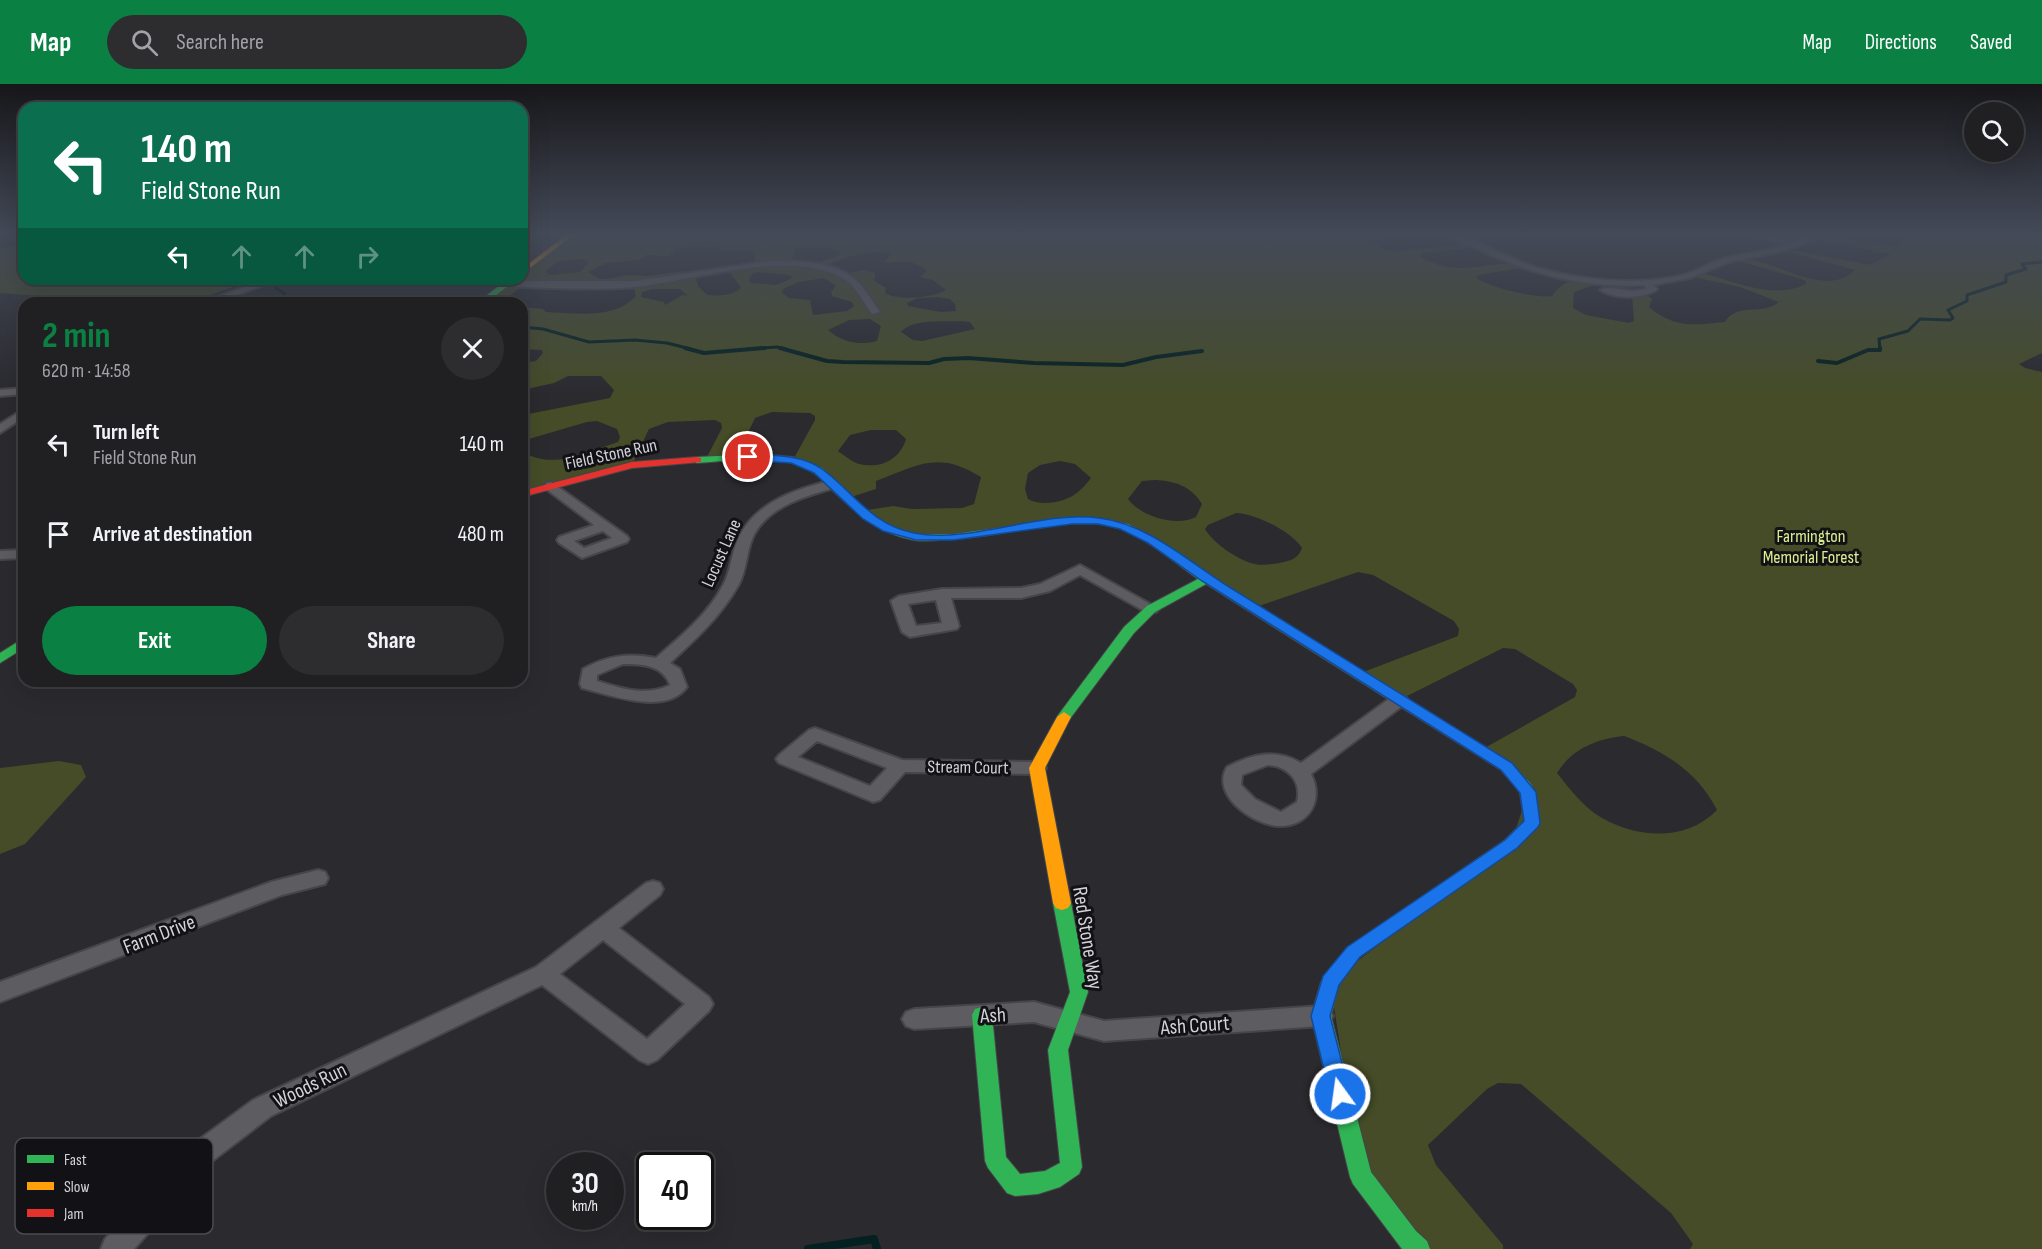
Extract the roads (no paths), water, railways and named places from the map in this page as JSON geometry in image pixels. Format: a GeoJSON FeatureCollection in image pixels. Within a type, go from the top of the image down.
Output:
{"type":"FeatureCollection","features":[{"type":"Feature","properties":{"kind":"street"},"geometry":{"type":"LineString","coordinates":[[224,297],[252,287]]}},
{"type":"Feature","properties":{"kind":"street"},"geometry":{"type":"LineString","coordinates":[[489,297],[502,287]]}},
{"type":"Feature","properties":{"kind":"street"},"geometry":{"type":"LineString","coordinates":[[855,287],[875,312]]}},
{"type":"Feature","properties":{"kind":"street"},"geometry":{"type":"LineString","coordinates":[[1598,287],[1627,294],[1650,291],[1651,287]]}},
{"type":"Feature","properties":{"kind":"street"},"geometry":{"type":"LineString","coordinates":[[0,395],[18,392]]}},
{"type":"Feature","properties":{"kind":"street"},"geometry":{"type":"LineString","coordinates":[[0,395],[18,397]]}},
{"type":"Feature","properties":{"kind":"street"},"geometry":{"type":"LineString","coordinates":[[0,429],[18,416]]}},
{"type":"Feature","properties":{"kind":"street","name":"Field Stone Run"},"geometry":{"type":"LineString","coordinates":[[528,492],[632,465],[666,461],[760,457],[793,460],[818,470],[867,517],[887,529],[916,537],[954,537],[1072,521],[1098,521],[1124,526],[1152,541],[1206,579],[1506,766],[1528,792],[1532,823],[1511,844],[1354,952],[1330,982],[1321,1016],[1361,1177],[1407,1239],[1419,1249]]}},
{"type":"Feature","properties":{"kind":"street","name":"Locust Lane"},"geometry":{"type":"LineString","coordinates":[[660,663],[693,632],[722,599],[738,569],[746,535],[758,519],[797,495],[833,484]]}},
{"type":"Feature","properties":{"kind":"street"},"geometry":{"type":"LineString","coordinates":[[551,486],[604,525]]}},
{"type":"Feature","properties":{"kind":"street"},"geometry":{"type":"LineString","coordinates":[[0,555],[18,554]]}},
{"type":"Feature","properties":{"kind":"street"},"geometry":{"type":"LineString","coordinates":[[942,594],[1021,593],[1045,588],[1080,569],[1151,609]]}},
{"type":"Feature","properties":{"kind":"street"},"geometry":{"type":"LineString","coordinates":[[1037,768],[1066,714],[1129,630],[1151,609],[1206,579]]}},
{"type":"Feature","properties":{"kind":"street"},"geometry":{"type":"LineString","coordinates":[[0,659],[18,646]]}},
{"type":"Feature","properties":{"kind":"street"},"geometry":{"type":"LineString","coordinates":[[628,657],[660,663],[674,673],[679,687],[664,696],[644,698],[588,684],[589,673],[606,662],[628,657]]}},
{"type":"Feature","properties":{"kind":"street"},"geometry":{"type":"LineString","coordinates":[[1301,772],[1399,700]]}},
{"type":"Feature","properties":{"kind":"street","name":"Stream Court"},"geometry":{"type":"LineString","coordinates":[[900,766],[873,795],[785,759],[815,734],[900,766],[1037,768]]}},
{"type":"Feature","properties":{"kind":"street","name":"Red Stone Way"},"geometry":{"type":"LineString","coordinates":[[982,1015],[996,1161],[1016,1185],[1044,1186],[1061,1178],[1071,1167],[1058,1050],[1079,992],[1037,768]]}},
{"type":"Feature","properties":{"kind":"street","name":"Farm Drive"},"geometry":{"type":"LineString","coordinates":[[0,992],[278,888],[318,878]]}},
{"type":"Feature","properties":{"kind":"street","name":"Woods Run"},"geometry":{"type":"LineString","coordinates":[[213,1145],[262,1108],[544,974],[653,889]]}},
{"type":"Feature","properties":{"kind":"street"},"geometry":{"type":"LineString","coordinates":[[544,974],[648,1053],[700,1004],[604,928]]}},
{"type":"Feature","properties":{"kind":"street","name":"Ash"},"geometry":{"type":"LineString","coordinates":[[914,1019],[1034,1012],[1070,1022]]}},
{"type":"Feature","properties":{"kind":"street","name":"Ash Court"},"geometry":{"type":"LineString","coordinates":[[1070,1022],[1104,1030],[1321,1016]]}},
{"type":"Feature","properties":{"kind":"street","name":"Woods Run"},"geometry":{"type":"LineString","coordinates":[[114,1249],[128,1234]]}},
{"type":"Feature","properties":{"kind":"waterway"},"geometry":{"type":"LineString","coordinates":[[276,287],[285,294],[285,297]]}},
{"type":"Feature","properties":{"kind":"waterway"},"geometry":{"type":"LineString","coordinates":[[1880,349],[1879,339],[1908,331],[1920,319],[1950,320],[1953,318],[1948,310],[1967,301],[1967,295],[1990,287]]}},
{"type":"Feature","properties":{"kind":"waterway"},"geometry":{"type":"LineString","coordinates":[[528,328],[543,329],[589,342],[635,340],[667,343],[691,349]]}},
{"type":"Feature","properties":{"kind":"waterway"},"geometry":{"type":"LineString","coordinates":[[747,349],[777,347],[786,349]]}},
{"type":"Feature","properties":{"kind":"waterway"},"geometry":{"type":"LineString","coordinates":[[685,348],[704,353],[765,348]]}},
{"type":"Feature","properties":{"kind":"waterway"},"geometry":{"type":"LineString","coordinates":[[780,348],[827,361],[843,362],[929,363],[944,359],[968,358],[1034,363],[1123,365],[1156,357],[1202,351]]}},
{"type":"Feature","properties":{"kind":"waterway"},"geometry":{"type":"LineString","coordinates":[[1818,361],[1837,363],[1868,350],[1880,349]]}},
{"type":"Feature","properties":{"kind":"waterway"},"geometry":{"type":"LineString","coordinates":[[808,1249],[874,1239],[877,1249]]}},
{"type":"Feature","properties":{"kind":"park label","name":"Farmington Memorial Forest"},"geometry":{"type":"Point","coordinates":[1811,546]}}]}
